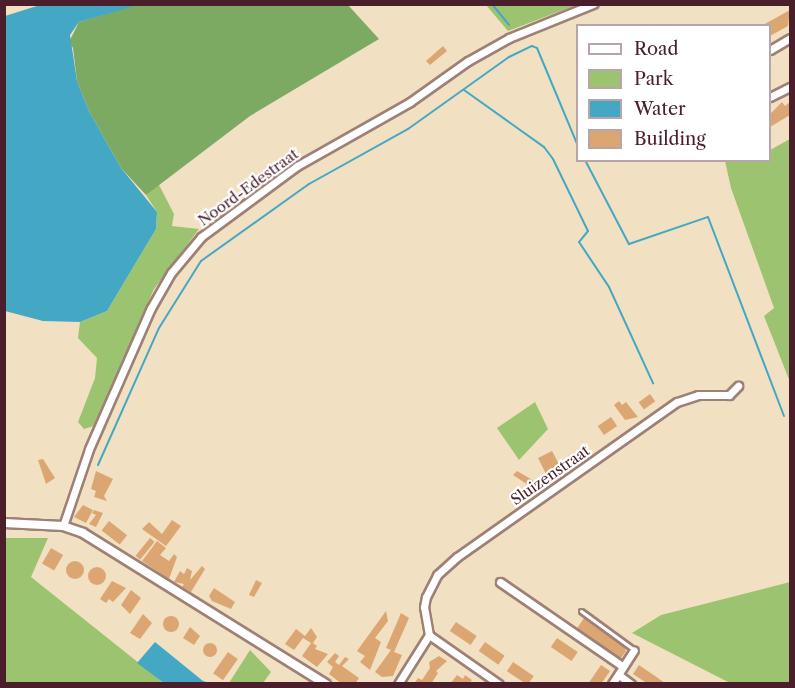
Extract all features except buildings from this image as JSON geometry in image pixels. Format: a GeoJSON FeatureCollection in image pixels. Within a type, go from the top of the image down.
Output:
{"type":"FeatureCollection","features":[{"type":"Feature","properties":{"kind":"street","name":"Noord-Edestraat"},"geometry":{"type":"LineString","coordinates":[[63,526],[89,449],[151,308],[171,273],[201,237],[297,166],[410,102],[482,53],[524,31],[593,4]]}},
{"type":"Feature","properties":{"kind":"street"},"geometry":{"type":"LineString","coordinates":[[771,49],[790,38]]}},
{"type":"Feature","properties":{"kind":"street"},"geometry":{"type":"LineString","coordinates":[[771,96],[790,87]]}},
{"type":"Feature","properties":{"kind":"street","name":"Sluizenstraat"},"geometry":{"type":"LineString","coordinates":[[429,635],[424,607],[426,597],[437,575],[457,557],[677,402],[698,394],[729,395],[738,386]]}},
{"type":"Feature","properties":{"kind":"street"},"geometry":{"type":"LineString","coordinates":[[4,523],[63,526],[96,540],[327,684]]}},
{"type":"Feature","properties":{"kind":"street"},"geometry":{"type":"LineString","coordinates":[[500,582],[622,666]]}},
{"type":"Feature","properties":{"kind":"street"},"geometry":{"type":"LineString","coordinates":[[398,684],[429,635],[499,684]]}},
{"type":"Feature","properties":{"kind":"street"},"geometry":{"type":"LineString","coordinates":[[612,684],[634,650]]}},
{"type":"Feature","properties":{"kind":"street"},"geometry":{"type":"LineString","coordinates":[[618,675],[631,684]]}},
{"type":"Feature","properties":{"kind":"lane"},"geometry":{"type":"LineString","coordinates":[[580,611],[634,650]]}},
{"type":"Feature","properties":{"kind":"green space"},"geometry":{"type":"Polygon","coordinates":[[[138,4],[348,5],[379,39],[250,116],[146,195],[121,168],[89,111],[77,81],[73,48],[69,42],[79,22],[138,4]]]}},
{"type":"Feature","properties":{"kind":"green space"},"geometry":{"type":"Polygon","coordinates":[[[486,5],[576,5],[508,31],[486,5]]]}},
{"type":"Feature","properties":{"kind":"green space"},"geometry":{"type":"Polygon","coordinates":[[[790,139],[790,382],[764,316],[774,308],[731,188],[725,162],[771,162],[771,149],[790,139]]]}},
{"type":"Feature","properties":{"kind":"green space"},"geometry":{"type":"Polygon","coordinates":[[[158,183],[174,214],[172,226],[199,229],[154,289],[94,426],[84,429],[78,422],[95,378],[97,358],[78,338],[80,322],[107,311],[156,229],[157,212],[146,195],[158,183]]]}},
{"type":"Feature","properties":{"kind":"green space"},"geometry":{"type":"Polygon","coordinates":[[[535,402],[548,429],[519,460],[497,428],[535,402]]]}},
{"type":"Feature","properties":{"kind":"green space"},"geometry":{"type":"Polygon","coordinates":[[[5,538],[48,538],[31,577],[164,683],[5,683],[5,538]]]}},
{"type":"Feature","properties":{"kind":"green space"},"geometry":{"type":"Polygon","coordinates":[[[790,582],[790,683],[730,683],[632,633],[661,615],[790,582]]]}},
{"type":"Feature","properties":{"kind":"green space"},"geometry":{"type":"Polygon","coordinates":[[[250,650],[271,672],[263,683],[229,683],[250,650]]]}},
{"type":"Feature","properties":{"kind":"water"},"geometry":{"type":"Polygon","coordinates":[[[40,5],[138,5],[79,22],[70,35],[77,81],[89,111],[121,168],[157,212],[156,229],[107,311],[80,322],[43,321],[5,311],[5,16],[40,5]]]}},
{"type":"Feature","properties":{"kind":"water"},"geometry":{"type":"Polygon","coordinates":[[[155,642],[203,681],[210,683],[164,683],[137,663],[155,642]]]}},
{"type":"Feature","properties":{"kind":"waterway"},"geometry":{"type":"LineString","coordinates":[[492,4],[509,25]]}},
{"type":"Feature","properties":{"kind":"waterway"},"geometry":{"type":"LineString","coordinates":[[98,465],[159,328],[201,261],[309,184],[408,129],[509,57],[532,46],[537,48],[576,141]]}},
{"type":"Feature","properties":{"kind":"waterway"},"geometry":{"type":"LineString","coordinates":[[464,90],[544,147],[553,159],[588,231],[579,242],[609,287],[653,383]]}},
{"type":"Feature","properties":{"kind":"waterway"},"geometry":{"type":"LineString","coordinates":[[586,162],[629,244],[708,217],[784,416]]}}]}
